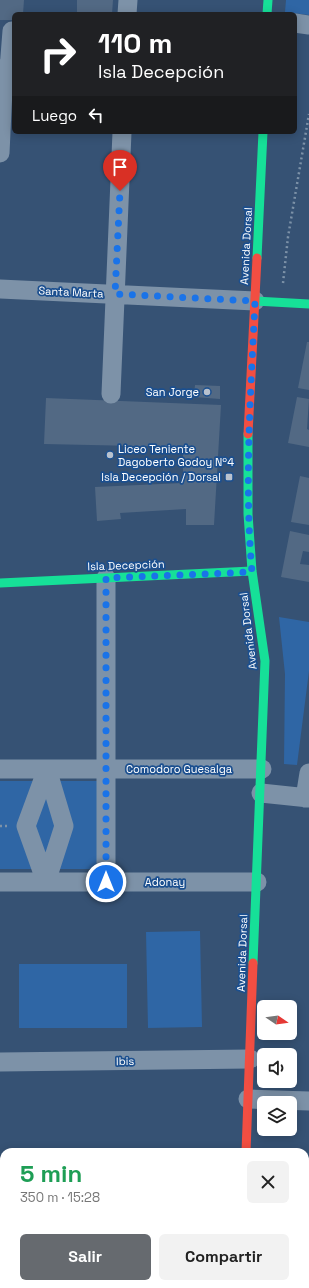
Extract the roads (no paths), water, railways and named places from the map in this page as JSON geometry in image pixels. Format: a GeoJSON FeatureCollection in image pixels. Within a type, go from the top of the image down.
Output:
{"type":"FeatureCollection","features":[{"type":"Feature","properties":{"kind":"street"},"geometry":{"type":"LineString","coordinates":[[128,0],[128,12]]}},
{"type":"Feature","properties":{"kind":"street"},"geometry":{"type":"LineString","coordinates":[[267,12],[268,0]]}},
{"type":"Feature","properties":{"kind":"street"},"geometry":{"type":"LineString","coordinates":[[297,23],[309,25]]}},
{"type":"Feature","properties":{"kind":"street"},"geometry":{"type":"LineString","coordinates":[[0,153],[7,69],[12,31]]}},
{"type":"Feature","properties":{"kind":"street"},"geometry":{"type":"LineString","coordinates":[[111,394],[122,134]]}},
{"type":"Feature","properties":{"kind":"street","name":"Avenida Dorsal"},"geometry":{"type":"LineString","coordinates":[[246,1148],[262,770],[265,661],[252,572],[248,526],[248,444],[263,134]]}},
{"type":"Feature","properties":{"kind":"street","name":"Santa Marta"},"geometry":{"type":"LineString","coordinates":[[0,289],[309,304]]}},
{"type":"Feature","properties":{"kind":"street","name":"Isla Decepción"},"geometry":{"type":"LineString","coordinates":[[0,583],[252,572]]}},
{"type":"Feature","properties":{"kind":"street"},"geometry":{"type":"LineString","coordinates":[[106,578],[106,882]]}},
{"type":"Feature","properties":{"kind":"street","name":"Comodoro Guesalga"},"geometry":{"type":"LineString","coordinates":[[0,769],[262,770]]}},
{"type":"Feature","properties":{"kind":"street"},"geometry":{"type":"LineString","coordinates":[[46,882],[26,826],[47,769]]}},
{"type":"Feature","properties":{"kind":"street"},"geometry":{"type":"LineString","coordinates":[[46,882],[64,826],[47,769]]}},
{"type":"Feature","properties":{"kind":"street"},"geometry":{"type":"LineString","coordinates":[[261,793],[307,798],[309,773]]}},
{"type":"Feature","properties":{"kind":"street","name":"Adonay"},"geometry":{"type":"LineString","coordinates":[[0,882],[257,882]]}},
{"type":"Feature","properties":{"kind":"street","name":"Ibis"},"geometry":{"type":"LineString","coordinates":[[0,1062],[250,1059]]}},
{"type":"Feature","properties":{"kind":"street"},"geometry":{"type":"LineString","coordinates":[[248,1099],[309,1101]]}},
{"type":"Feature","properties":{"kind":"place","name":"San Jorge"},"geometry":{"type":"Point","coordinates":[207,392]}},
{"type":"Feature","properties":{"kind":"place","name":"Liceo Teniente Dagoberto Godoy Nº4"},"geometry":{"type":"Point","coordinates":[110,455]}},
{"type":"Feature","properties":{"kind":"place","name":"Isla Decepción / Dorsal"},"geometry":{"type":"Point","coordinates":[229,477]}}]}
